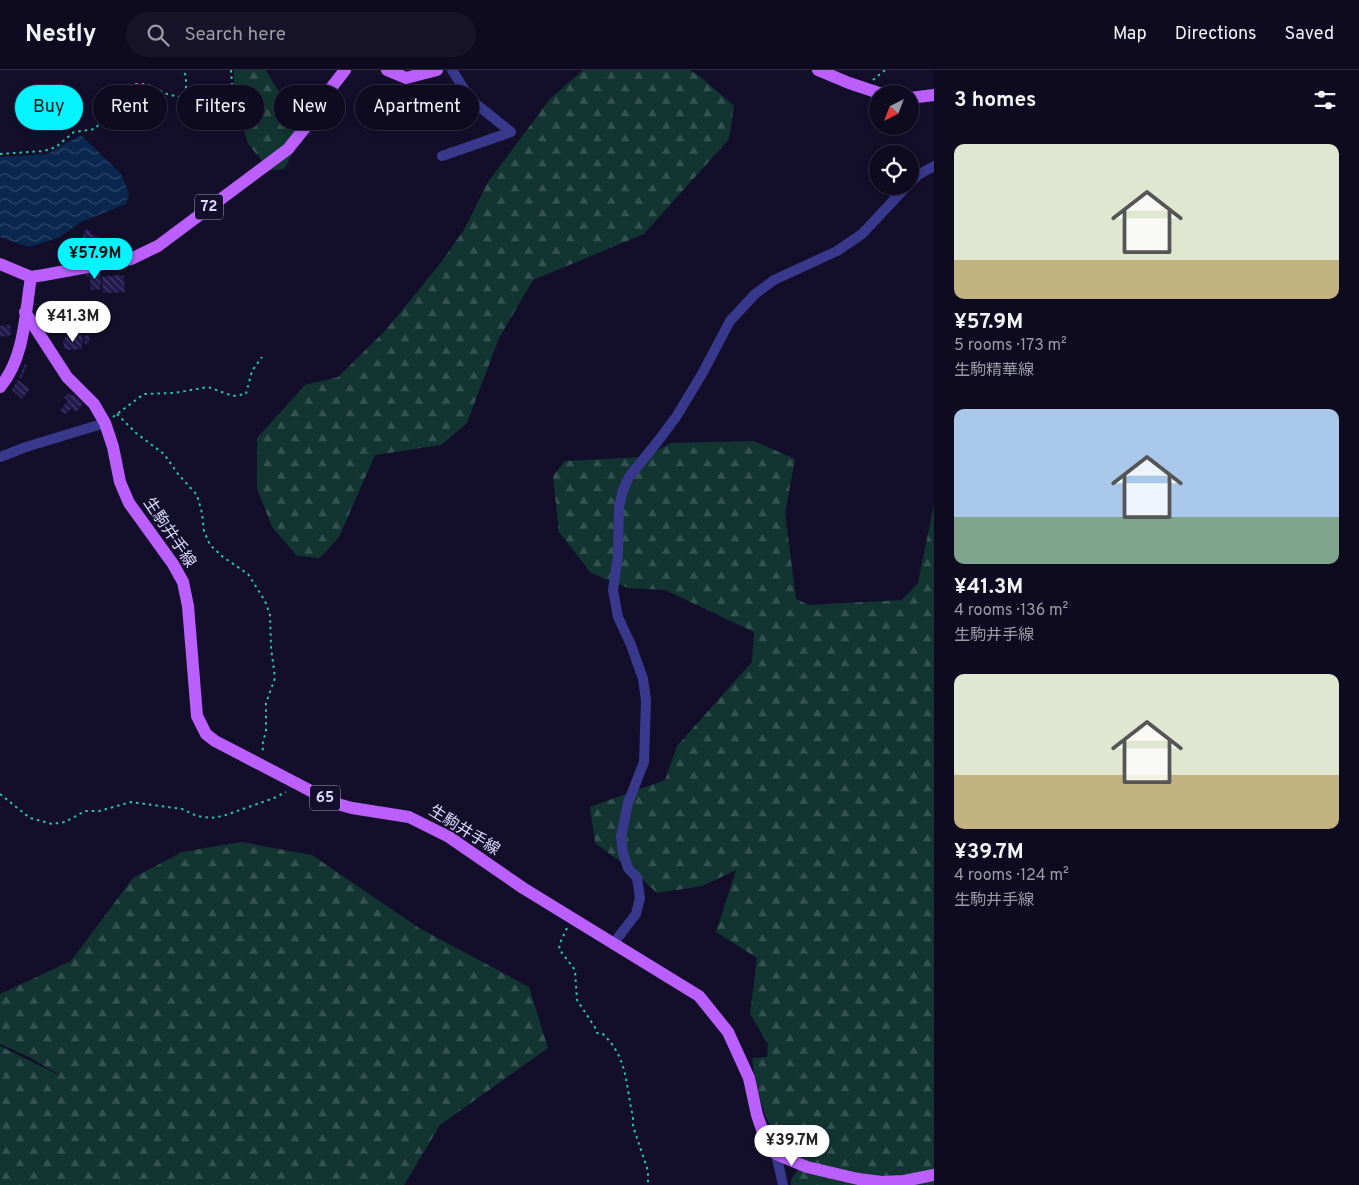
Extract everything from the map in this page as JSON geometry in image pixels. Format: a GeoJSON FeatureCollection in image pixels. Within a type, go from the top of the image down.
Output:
{"type":"FeatureCollection","features":[{"type":"Feature","properties":{"kind":"main road","name":"72"},"geometry":{"type":"LineString","coordinates":[[31,277],[131,259],[158,246],[288,149],[308,124],[324,97],[345,70]]}},
{"type":"Feature","properties":{"kind":"main road"},"geometry":{"type":"LineString","coordinates":[[387,70],[406,78],[437,70]]}},
{"type":"Feature","properties":{"kind":"main road"},"geometry":{"type":"LineString","coordinates":[[818,70],[869,90]]}},
{"type":"Feature","properties":{"kind":"main road"},"geometry":{"type":"LineString","coordinates":[[919,97],[934,95]]}},
{"type":"Feature","properties":{"kind":"main road"},"geometry":{"type":"LineString","coordinates":[[0,264],[31,277],[19,350],[13,365],[0,387]]}},
{"type":"Feature","properties":{"kind":"main road","name":"生駒井手線"},"geometry":{"type":"LineString","coordinates":[[25,312],[67,377],[94,404],[105,422],[113,447],[120,482],[129,504],[183,582],[188,606],[197,716],[200,726],[206,734],[334,803],[352,808],[410,816],[449,837],[523,888],[699,996],[728,1032],[749,1078],[756,1115],[767,1144],[776,1154]]}},
{"type":"Feature","properties":{"kind":"main road"},"geometry":{"type":"LineString","coordinates":[[776,1154],[807,1167],[858,1179],[882,1182],[904,1181],[934,1175]]}},
{"type":"Feature","properties":{"kind":"street"},"geometry":{"type":"LineString","coordinates":[[442,156],[511,132],[471,100],[452,70]]}},
{"type":"Feature","properties":{"kind":"street"},"geometry":{"type":"LineString","coordinates":[[919,174],[934,166]]}},
{"type":"Feature","properties":{"kind":"street"},"geometry":{"type":"LineString","coordinates":[[613,944],[636,914],[640,898],[637,878],[628,868],[623,853],[621,837],[628,803],[644,762],[646,700],[643,680],[631,645],[618,616],[613,590],[618,556],[619,508],[623,490],[629,477],[676,416],[702,374],[730,321],[755,294],[774,280],[837,251],[862,234],[899,195]]}},
{"type":"Feature","properties":{"kind":"street"},"geometry":{"type":"LineString","coordinates":[[0,457],[26,446],[105,422]]}},
{"type":"Feature","properties":{"kind":"street"},"geometry":{"type":"LineString","coordinates":[[776,1154],[783,1185]]}},
{"type":"Feature","properties":{"kind":"path"},"geometry":{"type":"LineString","coordinates":[[0,154],[44,151],[56,147],[74,132],[95,129],[133,84],[146,84],[167,94],[179,97],[186,91],[186,76],[183,70]]}},
{"type":"Feature","properties":{"kind":"path"},"geometry":{"type":"LineString","coordinates":[[231,70],[232,85]]}},
{"type":"Feature","properties":{"kind":"path"},"geometry":{"type":"LineString","coordinates":[[105,422],[144,394],[174,393],[208,387],[232,396],[246,394],[252,371],[262,357]]}},
{"type":"Feature","properties":{"kind":"path"},"geometry":{"type":"LineString","coordinates":[[117,414],[136,433],[164,454],[178,474],[197,495],[204,531],[210,545],[223,558],[239,566],[248,574],[265,601],[270,614],[271,647],[275,678],[266,703],[266,731],[262,746],[268,768]]}},
{"type":"Feature","properties":{"kind":"path"},"geometry":{"type":"LineString","coordinates":[[0,794],[30,818],[52,824],[65,822],[85,811],[100,811],[131,802],[182,809],[197,816],[211,818],[223,816],[274,798],[299,785]]}},
{"type":"Feature","properties":{"kind":"path"},"geometry":{"type":"LineString","coordinates":[[573,919],[564,934],[559,949],[575,970],[577,1000],[597,1033],[602,1033],[608,1038],[624,1064],[633,1126],[648,1170],[648,1185]]}},
{"type":"Feature","properties":{"kind":"green space"},"geometry":{"type":"Polygon","coordinates":[[[234,70],[266,70],[274,85],[274,130],[301,130],[303,134],[284,169],[270,170],[248,144],[244,130],[264,130],[264,85],[234,85],[234,70]]]}},
{"type":"Feature","properties":{"kind":"green space"},"geometry":{"type":"Polygon","coordinates":[[[583,70],[690,70],[734,106],[729,139],[644,234],[533,280],[499,338],[467,423],[441,445],[375,455],[339,537],[320,558],[297,556],[272,527],[257,488],[257,438],[305,385],[338,377],[385,331],[439,265],[464,230],[488,182],[550,99],[583,70]]]}},
{"type":"Feature","properties":{"kind":"green space"},"geometry":{"type":"Polygon","coordinates":[[[754,441],[795,459],[785,513],[796,599],[809,605],[902,600],[918,583],[934,504],[934,1185],[791,1185],[791,1180],[798,1170],[778,1141],[768,1121],[753,1069],[752,1058],[767,1057],[768,1044],[750,1014],[757,958],[716,932],[736,870],[702,886],[657,893],[633,871],[595,843],[590,807],[665,780],[677,746],[752,662],[754,632],[665,590],[628,588],[591,573],[559,532],[553,476],[565,461],[645,457],[671,443],[754,441]]]}},
{"type":"Feature","properties":{"kind":"green space"},"geometry":{"type":"Polygon","coordinates":[[[241,842],[312,855],[419,928],[529,987],[548,1048],[440,1125],[404,1185],[0,1185],[0,1046],[65,1078],[29,1057],[0,1044],[0,994],[71,961],[133,878],[182,852],[241,842]]]}},
{"type":"Feature","properties":{"kind":"water"},"geometry":{"type":"Polygon","coordinates":[[[81,135],[121,174],[129,193],[126,204],[81,222],[58,238],[29,247],[0,237],[0,157],[47,154],[81,135]]]}},
{"type":"Feature","properties":{"kind":"building"},"geometry":{"type":"Polygon","coordinates":[[[86,229],[101,238],[91,262],[81,258],[77,266],[71,263],[78,248],[81,249],[84,243],[81,241],[86,229]]]}},
{"type":"Feature","properties":{"kind":"building"},"geometry":{"type":"Polygon","coordinates":[[[100,272],[101,289],[91,290],[90,277],[87,277],[86,273],[100,272]]]}},
{"type":"Feature","properties":{"kind":"building"},"geometry":{"type":"Polygon","coordinates":[[[124,276],[125,292],[103,293],[102,277],[124,276]]]}},
{"type":"Feature","properties":{"kind":"building"},"geometry":{"type":"Polygon","coordinates":[[[55,302],[58,304],[47,327],[37,323],[46,303],[53,306],[55,302]]]}},
{"type":"Feature","properties":{"kind":"building"},"geometry":{"type":"Polygon","coordinates":[[[10,325],[11,335],[0,337],[0,326],[10,325]]]}},
{"type":"Feature","properties":{"kind":"building"},"geometry":{"type":"Polygon","coordinates":[[[82,335],[82,349],[64,349],[63,340],[65,340],[65,337],[82,335]]]}},
{"type":"Feature","properties":{"kind":"building"},"geometry":{"type":"Polygon","coordinates":[[[89,335],[89,343],[85,344],[84,336],[89,335]]]}},
{"type":"Feature","properties":{"kind":"building"},"geometry":{"type":"Polygon","coordinates":[[[25,364],[27,365],[21,379],[19,378],[25,364]]]}},
{"type":"Feature","properties":{"kind":"building"},"geometry":{"type":"Polygon","coordinates":[[[18,380],[30,389],[22,399],[12,390],[18,380]]]}},
{"type":"Feature","properties":{"kind":"building"},"geometry":{"type":"Polygon","coordinates":[[[67,393],[72,396],[73,394],[83,403],[76,412],[71,408],[66,414],[60,411],[68,400],[64,398],[67,393]]]}}]}
